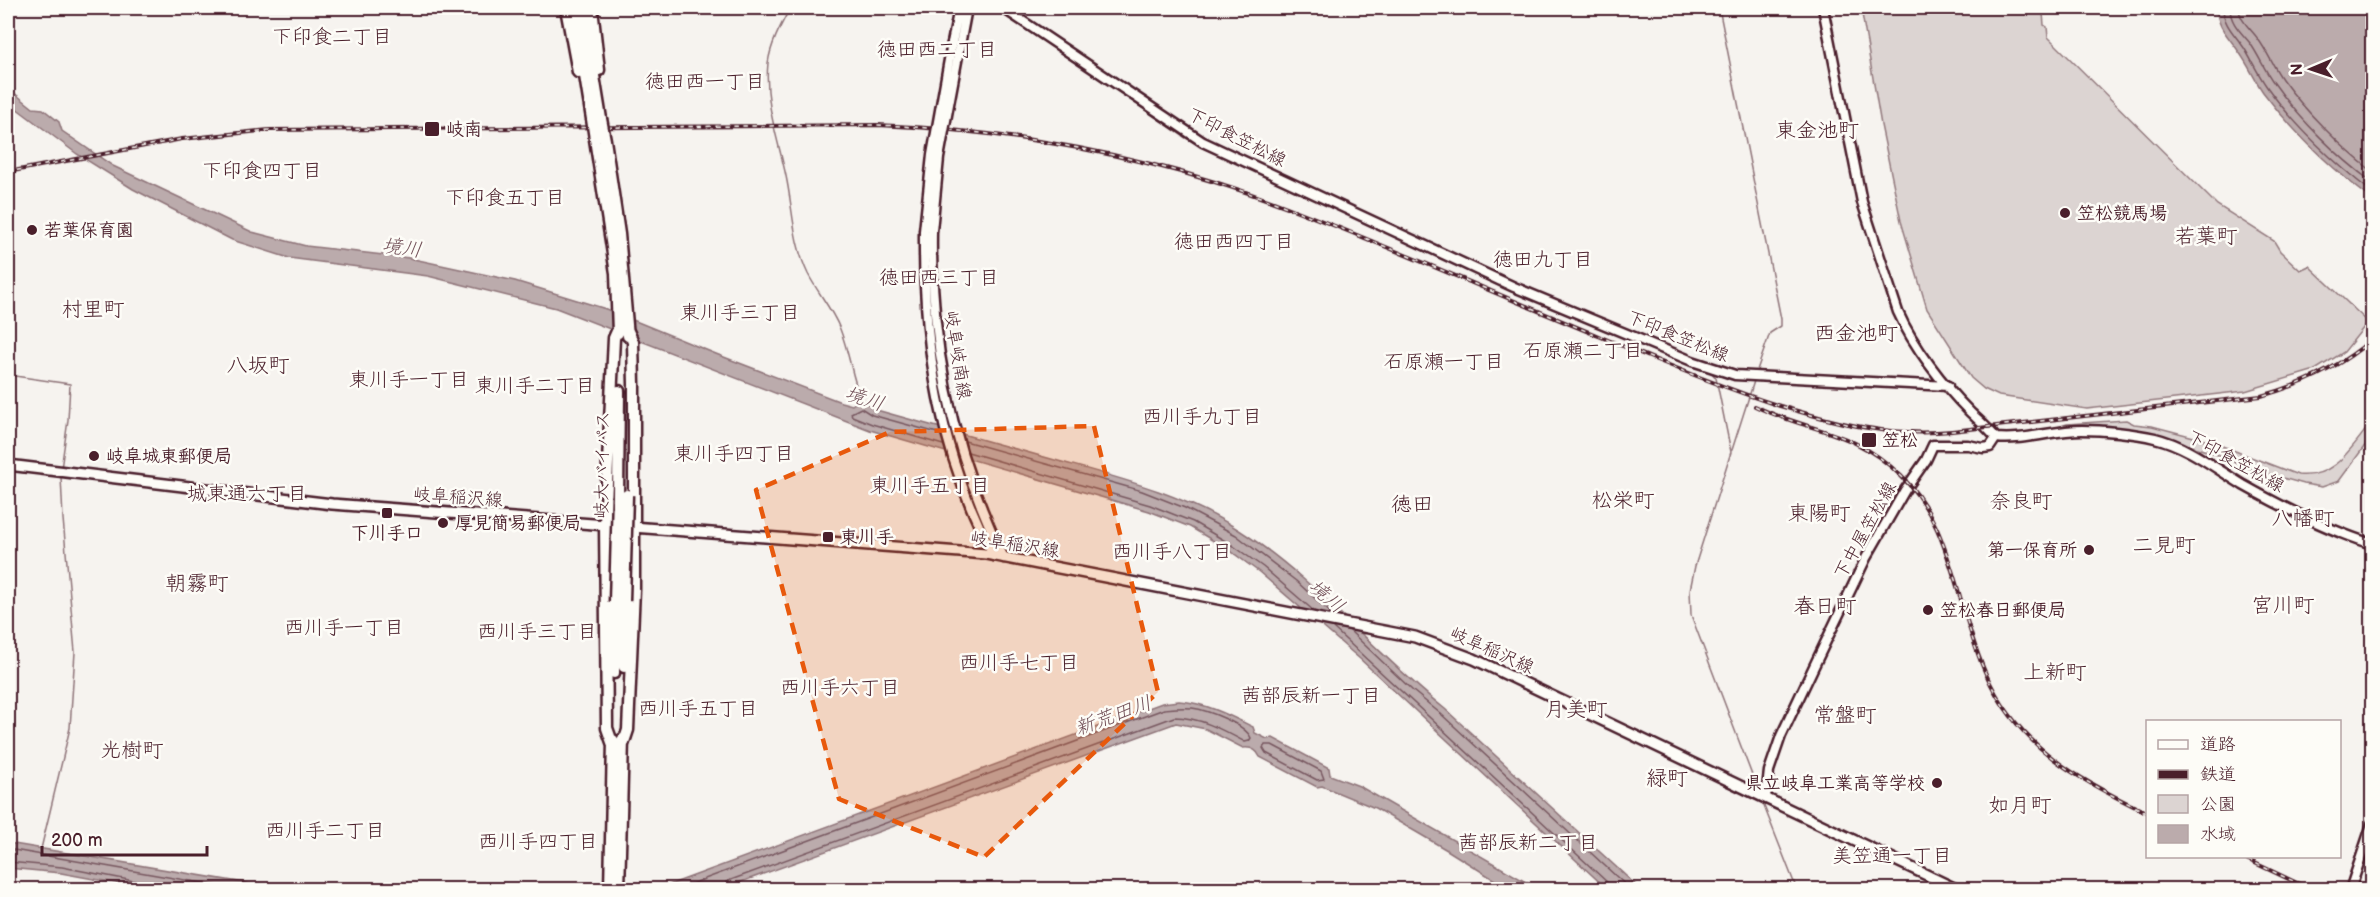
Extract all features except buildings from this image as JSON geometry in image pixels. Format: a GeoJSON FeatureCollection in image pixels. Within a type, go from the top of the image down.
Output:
{"type":"FeatureCollection","features":[{"type":"Feature","properties":{"kind":"highway"},"geometry":{"type":"LineString","coordinates":[[566,8],[585,43]]}},
{"type":"Feature","properties":{"kind":"highway","name":"岐大バイパス"},"geometry":{"type":"LineString","coordinates":[[574,8],[585,43]]}},
{"type":"Feature","properties":{"kind":"highway","name":"岐大バイパス"},"geometry":{"type":"LineString","coordinates":[[583,8],[585,43],[620,274],[623,330],[623,495],[618,745],[619,890]]}},
{"type":"Feature","properties":{"kind":"highway"},"geometry":{"type":"LineString","coordinates":[[592,8],[579,74],[593,97]]}},
{"type":"Feature","properties":{"kind":"highway"},"geometry":{"type":"LineString","coordinates":[[623,330],[614,338],[623,383],[633,527],[634,589],[628,729],[618,745],[608,728],[605,524],[623,383]]}},
{"type":"Feature","properties":{"kind":"highway","name":"岐大バイパス"},"geometry":{"type":"LineString","coordinates":[[610,890],[618,745]]}},
{"type":"Feature","properties":{"kind":"main road","name":"岐阜岐南線"},"geometry":{"type":"LineString","coordinates":[[959,8],[956,44],[928,231],[926,325],[942,421],[977,497],[1000,557]]}},
{"type":"Feature","properties":{"kind":"main road","name":"岐阜岐南線"},"geometry":{"type":"LineString","coordinates":[[956,44],[967,8]]}},
{"type":"Feature","properties":{"kind":"main road","name":"下印食笠松線"},"geometry":{"type":"LineString","coordinates":[[1003,8],[1203,142],[1514,286],[1722,373],[1948,386]]}},
{"type":"Feature","properties":{"kind":"main road"},"geometry":{"type":"LineString","coordinates":[[1823,8],[1862,202],[1905,329],[1948,386],[1996,438]]}},
{"type":"Feature","properties":{"kind":"main road","name":"岐阜岐南線"},"geometry":{"type":"LineString","coordinates":[[928,231],[935,328],[944,384],[954,425],[958,459]]}},
{"type":"Feature","properties":{"kind":"main road","name":"下印食笠松線"},"geometry":{"type":"LineString","coordinates":[[1996,438],[2036,437],[2081,430],[2153,437],[2186,449],[2278,504],[2330,528],[2373,544]]}},
{"type":"Feature","properties":{"kind":"main road","name":"下中屋笠松線"},"geometry":{"type":"LineString","coordinates":[[1762,795],[1780,736],[1866,558],[1933,445],[1968,444],[1983,448],[1990,447],[1996,438]]}},
{"type":"Feature","properties":{"kind":"main road","name":"岐阜稲沢線"},"geometry":{"type":"LineString","coordinates":[[8,465],[332,504],[1000,557],[1415,637],[1474,659],[1958,890]]}},
{"type":"Feature","properties":{"kind":"main road"},"geometry":{"type":"LineString","coordinates":[[2350,890],[2373,824]]}},
{"type":"Feature","properties":{"kind":"highlighted area"},"geometry":{"type":"Polygon","coordinates":[[[1094,426],[1158,692],[984,857],[839,799],[756,490],[890,432],[1094,426]]]}},
{"type":"Feature","properties":{"kind":"green space","name":"笠松競馬場"},"geometry":{"type":"Polygon","coordinates":[[[1861,8],[2009,8],[2043,13],[2048,37],[2217,205],[2274,241],[2280,251],[2300,270],[2309,266],[2368,322],[2344,352],[2315,370],[2245,391],[2087,409],[1999,396],[1984,389],[1971,378],[1927,309],[1901,221],[1881,125],[1861,8]]]}},
{"type":"Feature","properties":{"kind":"green space"},"geometry":{"type":"Polygon","coordinates":[[[2126,420],[2134,424],[2152,426],[2209,441],[2298,475],[2311,475],[2332,467],[2349,451],[2372,422],[2372,436],[2339,481],[2322,487],[2251,469],[2221,456],[2155,434],[2081,427],[2045,431],[2067,424],[2126,420]]]}},
{"type":"Feature","properties":{"kind":"water"},"geometry":{"type":"Polygon","coordinates":[[[2217,8],[2372,8],[2372,199],[2314,149],[2275,107],[2224,31],[2217,8]]]}},
{"type":"Feature","properties":{"kind":"water"},"geometry":{"type":"Polygon","coordinates":[[[8,88],[33,108],[43,109],[59,122],[62,131],[113,166],[252,232],[306,246],[409,258],[515,281],[606,309],[841,402],[852,405],[862,398],[873,409],[1085,468],[1153,489],[1197,507],[1239,530],[1294,571],[1640,889],[1607,889],[1360,659],[1259,572],[1229,550],[1190,527],[1149,511],[870,430],[556,308],[428,276],[289,258],[232,240],[133,189],[77,154],[8,102],[8,88]]]}},
{"type":"Feature","properties":{"kind":"water"},"geometry":{"type":"Polygon","coordinates":[[[1179,701],[1208,707],[1253,727],[1255,733],[1267,739],[1273,738],[1329,768],[1330,775],[1359,786],[1538,889],[1509,889],[1375,808],[1322,786],[1317,787],[1260,757],[1257,752],[1243,748],[1206,729],[1176,723],[722,889],[658,889],[1162,703],[1179,701]]]}},
{"type":"Feature","properties":{"kind":"water"},"geometry":{"type":"Polygon","coordinates":[[[8,843],[280,889],[148,889],[61,873],[8,868],[8,843]]]}},
{"type":"Feature","properties":{"kind":"waterway","name":"境川"},"geometry":{"type":"LineString","coordinates":[[790,8],[769,56],[767,77],[770,106],[786,176],[799,250],[808,274],[840,329],[861,400]]}},
{"type":"Feature","properties":{"kind":"waterway"},"geometry":{"type":"LineString","coordinates":[[1719,8],[1781,319],[1781,326],[1770,333],[1756,373]]}},
{"type":"Feature","properties":{"kind":"waterway"},"geometry":{"type":"LineString","coordinates":[[1073,60],[1184,137],[1210,151],[1508,289]]}},
{"type":"Feature","properties":{"kind":"waterway"},"geometry":{"type":"LineString","coordinates":[[1701,368],[1711,372],[1716,378],[1731,452],[1695,566],[1690,590],[1691,615],[1758,791]]}},
{"type":"Feature","properties":{"kind":"waterway"},"geometry":{"type":"LineString","coordinates":[[8,375],[70,384],[68,420],[61,469]]}},
{"type":"Feature","properties":{"kind":"waterway"},"geometry":{"type":"LineString","coordinates":[[1732,450],[1754,381]]}},
{"type":"Feature","properties":{"kind":"waterway"},"geometry":{"type":"LineString","coordinates":[[41,849],[70,728],[75,652],[61,477]]}},
{"type":"Feature","properties":{"kind":"waterway"},"geometry":{"type":"LineString","coordinates":[[1762,801],[1797,890]]}},
{"type":"Feature","properties":{"kind":"railway"},"geometry":{"type":"LineString","coordinates":[[8,172],[182,139],[269,130],[878,125],[983,133],[1034,140],[1137,161],[1238,189],[1327,223],[1645,356],[1734,390],[1780,406],[1844,423],[1865,428],[1907,432],[1952,431],[2261,396],[2320,374],[2347,358],[2372,339]]}},
{"type":"Feature","properties":{"kind":"railway"},"geometry":{"type":"LineString","coordinates":[[1755,406],[1848,440],[1883,460],[1901,476],[1922,502],[1937,530],[1986,674],[1999,700],[2015,722],[2033,742],[2075,774],[2146,812]]}},
{"type":"Feature","properties":{"kind":"railway"},"geometry":{"type":"LineString","coordinates":[[2244,858],[2312,890]]}},
{"type":"Feature","properties":{"kind":"place","name":"岐南"},"geometry":{"type":"Point","coordinates":[432,129]}},
{"type":"Feature","properties":{"kind":"place","name":"笠松競馬場"},"geometry":{"type":"Point","coordinates":[2065,213]}},
{"type":"Feature","properties":{"kind":"place","name":"若葉保育園"},"geometry":{"type":"Point","coordinates":[32,230]}},
{"type":"Feature","properties":{"kind":"place","name":"笠松"},"geometry":{"type":"Point","coordinates":[1869,440]}},
{"type":"Feature","properties":{"kind":"place","name":"岐阜城東郵便局"},"geometry":{"type":"Point","coordinates":[94,456]}},
{"type":"Feature","properties":{"kind":"place","name":"下川手口"},"geometry":{"type":"Point","coordinates":[387,513]}},
{"type":"Feature","properties":{"kind":"place","name":"厚見簡易郵便局"},"geometry":{"type":"Point","coordinates":[443,523]}},
{"type":"Feature","properties":{"kind":"place","name":"東川手"},"geometry":{"type":"Point","coordinates":[828,537]}},
{"type":"Feature","properties":{"kind":"place","name":"第一保育所"},"geometry":{"type":"Point","coordinates":[2089,550]}},
{"type":"Feature","properties":{"kind":"place","name":"笠松春日郵便局"},"geometry":{"type":"Point","coordinates":[1928,610]}},
{"type":"Feature","properties":{"kind":"place","name":"県立岐阜工業高等学校"},"geometry":{"type":"Point","coordinates":[1937,783]}},
{"type":"Feature","properties":{"kind":"district","name":"下印食二丁目"},"geometry":{"type":"Point","coordinates":[332,36]}},
{"type":"Feature","properties":{"kind":"district","name":"徳田西二丁目"},"geometry":{"type":"Point","coordinates":[937,49]}},
{"type":"Feature","properties":{"kind":"district","name":"徳田西一丁目"},"geometry":{"type":"Point","coordinates":[705,81]}},
{"type":"Feature","properties":{"kind":"district","name":"東金池町"},"geometry":{"type":"Point","coordinates":[1817,130]}},
{"type":"Feature","properties":{"kind":"district","name":"下印食四丁目"},"geometry":{"type":"Point","coordinates":[262,170]}},
{"type":"Feature","properties":{"kind":"district","name":"下印食五丁目"},"geometry":{"type":"Point","coordinates":[505,197]}},
{"type":"Feature","properties":{"kind":"district","name":"若葉町"},"geometry":{"type":"Point","coordinates":[2206,236]}},
{"type":"Feature","properties":{"kind":"district","name":"徳田西四丁目"},"geometry":{"type":"Point","coordinates":[1234,241]}},
{"type":"Feature","properties":{"kind":"district","name":"徳田九丁目"},"geometry":{"type":"Point","coordinates":[1543,259]}},
{"type":"Feature","properties":{"kind":"district","name":"徳田西三丁目"},"geometry":{"type":"Point","coordinates":[939,277]}},
{"type":"Feature","properties":{"kind":"district","name":"村里町"},"geometry":{"type":"Point","coordinates":[93,309]}},
{"type":"Feature","properties":{"kind":"district","name":"東川手三丁目"},"geometry":{"type":"Point","coordinates":[740,312]}},
{"type":"Feature","properties":{"kind":"district","name":"西金池町"},"geometry":{"type":"Point","coordinates":[1856,333]}},
{"type":"Feature","properties":{"kind":"district","name":"石原瀬二丁目"},"geometry":{"type":"Point","coordinates":[1583,350]}},
{"type":"Feature","properties":{"kind":"district","name":"石原瀬一丁目"},"geometry":{"type":"Point","coordinates":[1444,361]}},
{"type":"Feature","properties":{"kind":"district","name":"八坂町"},"geometry":{"type":"Point","coordinates":[258,365]}},
{"type":"Feature","properties":{"kind":"district","name":"東川手一丁目"},"geometry":{"type":"Point","coordinates":[409,379]}},
{"type":"Feature","properties":{"kind":"district","name":"東川手二丁目"},"geometry":{"type":"Point","coordinates":[535,385]}},
{"type":"Feature","properties":{"kind":"district","name":"西川手九丁目"},"geometry":{"type":"Point","coordinates":[1202,416]}},
{"type":"Feature","properties":{"kind":"district","name":"東川手四丁目"},"geometry":{"type":"Point","coordinates":[734,453]}},
{"type":"Feature","properties":{"kind":"district","name":"東川手五丁目"},"geometry":{"type":"Point","coordinates":[930,485]}},
{"type":"Feature","properties":{"kind":"district","name":"城東通六丁目"},"geometry":{"type":"Point","coordinates":[247,493]}},
{"type":"Feature","properties":{"kind":"district","name":"松栄町"},"geometry":{"type":"Point","coordinates":[1623,500]}},
{"type":"Feature","properties":{"kind":"district","name":"奈良町"},"geometry":{"type":"Point","coordinates":[2021,501]}},
{"type":"Feature","properties":{"kind":"district","name":"徳田"},"geometry":{"type":"Point","coordinates":[1412,504]}},
{"type":"Feature","properties":{"kind":"district","name":"東陽町"},"geometry":{"type":"Point","coordinates":[1819,513]}},
{"type":"Feature","properties":{"kind":"district","name":"八幡町"},"geometry":{"type":"Point","coordinates":[2303,518]}},
{"type":"Feature","properties":{"kind":"district","name":"二見町"},"geometry":{"type":"Point","coordinates":[2164,545]}},
{"type":"Feature","properties":{"kind":"district","name":"西川手八丁目"},"geometry":{"type":"Point","coordinates":[1172,551]}},
{"type":"Feature","properties":{"kind":"district","name":"朝霧町"},"geometry":{"type":"Point","coordinates":[197,583]}},
{"type":"Feature","properties":{"kind":"district","name":"宮川町"},"geometry":{"type":"Point","coordinates":[2283,605]}},
{"type":"Feature","properties":{"kind":"district","name":"春日町"},"geometry":{"type":"Point","coordinates":[1825,606]}},
{"type":"Feature","properties":{"kind":"district","name":"西川手一丁目"},"geometry":{"type":"Point","coordinates":[344,627]}},
{"type":"Feature","properties":{"kind":"district","name":"西川手三丁目"},"geometry":{"type":"Point","coordinates":[537,631]}},
{"type":"Feature","properties":{"kind":"district","name":"西川手七丁目"},"geometry":{"type":"Point","coordinates":[1019,662]}},
{"type":"Feature","properties":{"kind":"district","name":"上新町"},"geometry":{"type":"Point","coordinates":[2055,672]}},
{"type":"Feature","properties":{"kind":"district","name":"西川手六丁目"},"geometry":{"type":"Point","coordinates":[840,687]}},
{"type":"Feature","properties":{"kind":"district","name":"茜部辰新一丁目"},"geometry":{"type":"Point","coordinates":[1311,695]}},
{"type":"Feature","properties":{"kind":"district","name":"西川手五丁目"},"geometry":{"type":"Point","coordinates":[698,708]}},
{"type":"Feature","properties":{"kind":"district","name":"月美町"},"geometry":{"type":"Point","coordinates":[1576,709]}},
{"type":"Feature","properties":{"kind":"district","name":"常盤町"},"geometry":{"type":"Point","coordinates":[1845,715]}},
{"type":"Feature","properties":{"kind":"district","name":"光樹町"},"geometry":{"type":"Point","coordinates":[132,750]}},
{"type":"Feature","properties":{"kind":"district","name":"緑町"},"geometry":{"type":"Point","coordinates":[1667,778]}},
{"type":"Feature","properties":{"kind":"district","name":"如月町"},"geometry":{"type":"Point","coordinates":[2020,805]}},
{"type":"Feature","properties":{"kind":"district","name":"西川手二丁目"},"geometry":{"type":"Point","coordinates":[325,830]}},
{"type":"Feature","properties":{"kind":"district","name":"西川手四丁目"},"geometry":{"type":"Point","coordinates":[538,841]}},
{"type":"Feature","properties":{"kind":"district","name":"茜部辰新二丁目"},"geometry":{"type":"Point","coordinates":[1528,842]}},
{"type":"Feature","properties":{"kind":"district","name":"美笠通一丁目"},"geometry":{"type":"Point","coordinates":[1892,855]}},
{"type":"Feature","properties":{"kind":"water label","name":"新荒田川"},"geometry":{"type":"Point","coordinates":[1113,715]}}]}
